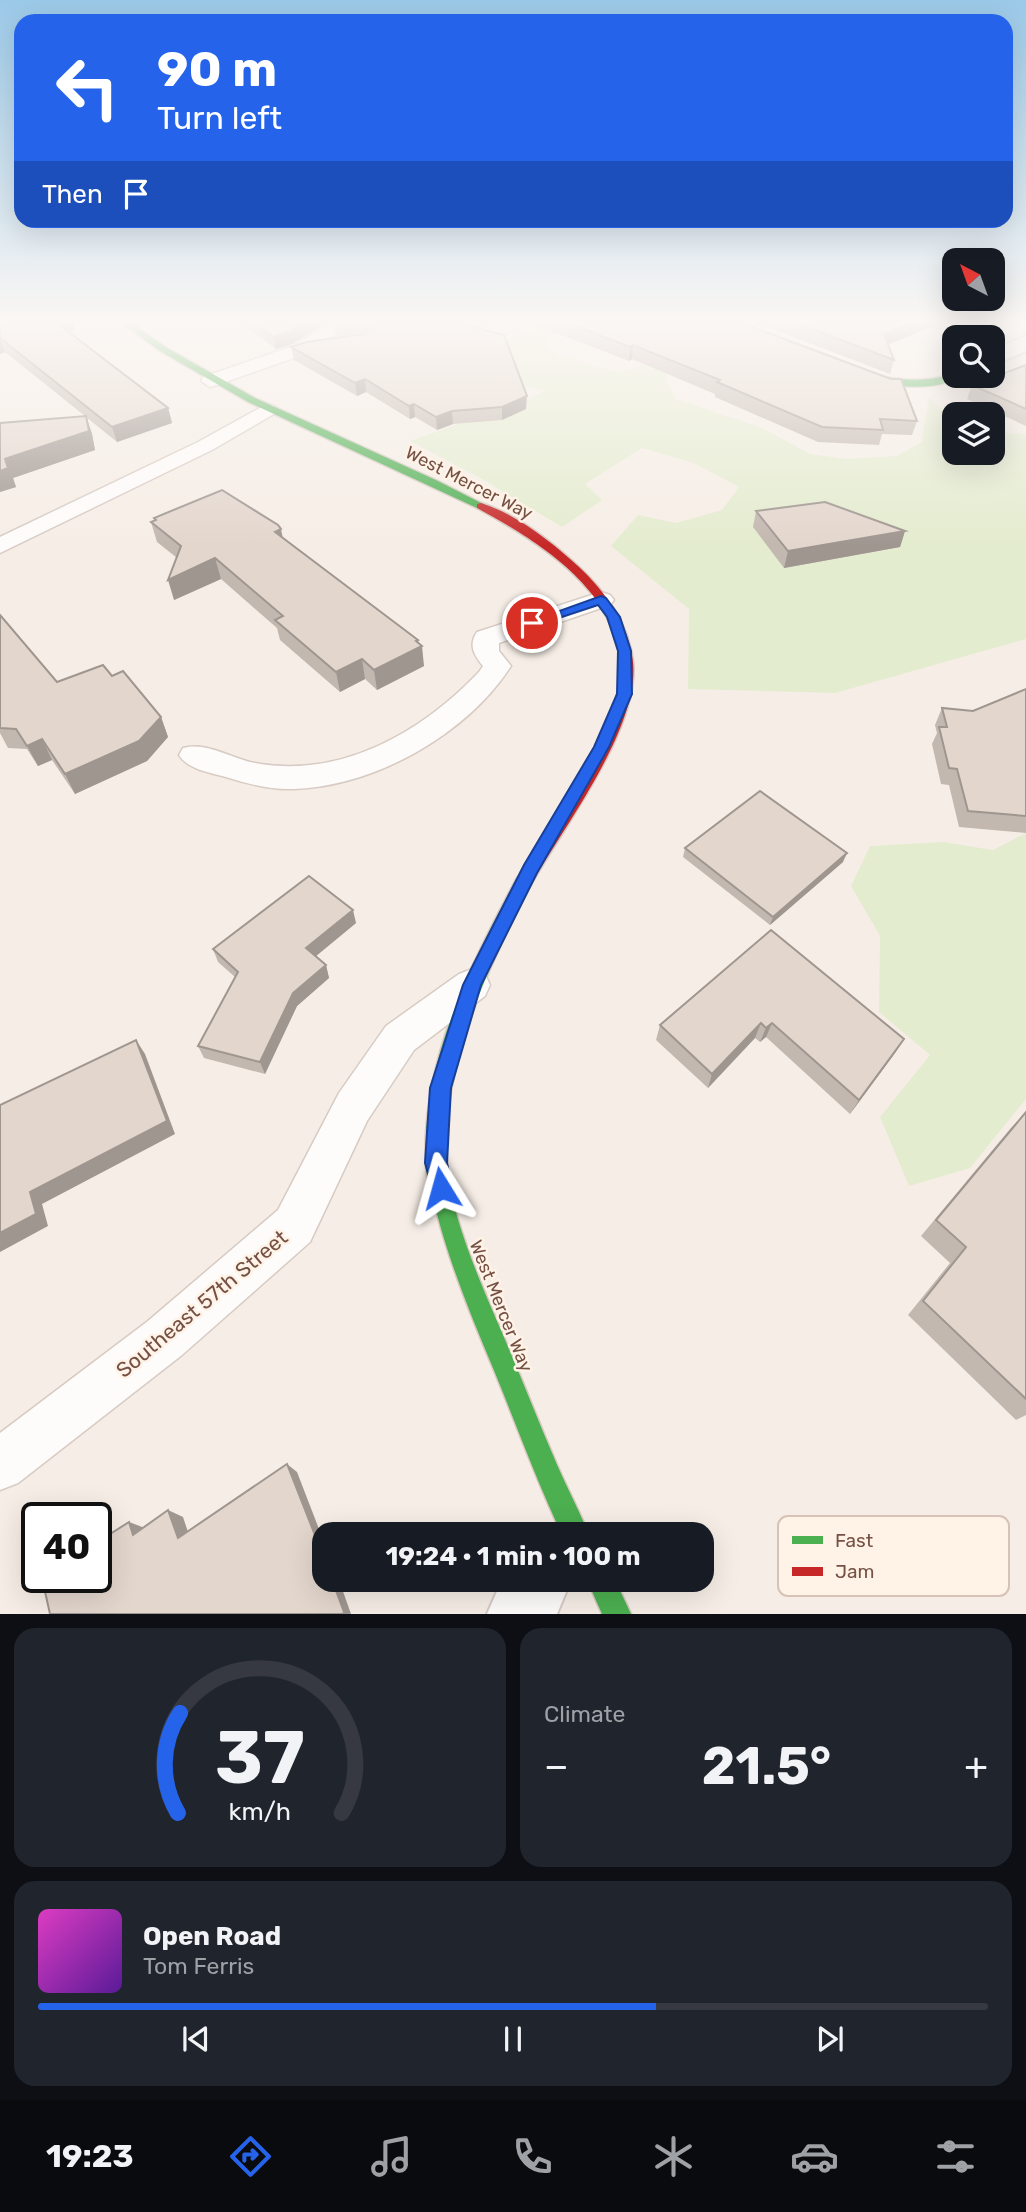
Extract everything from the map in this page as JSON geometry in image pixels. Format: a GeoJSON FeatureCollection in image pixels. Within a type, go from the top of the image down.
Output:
{"type":"FeatureCollection","features":[{"type":"Feature","properties":{"kind":"street","name":"West Mercer Way"},"geometry":{"type":"LineString","coordinates":[[236,394],[449,491],[514,524],[555,552],[584,577],[613,617],[625,651],[624,694],[601,747],[530,870],[472,985],[440,1088],[436,1163],[452,1238],[566,1522]]}},
{"type":"Feature","properties":{"kind":"street"},"geometry":{"type":"LineString","coordinates":[[521,1614],[532,1592]]}},
{"type":"Feature","properties":{"kind":"street"},"geometry":{"type":"LineString","coordinates":[[606,1592],[617,1614]]}},
{"type":"Feature","properties":{"kind":"lane"},"geometry":{"type":"LineString","coordinates":[[0,546],[205,446],[267,410]]}},
{"type":"Feature","properties":{"kind":"lane"},"geometry":{"type":"LineString","coordinates":[[194,755],[236,771],[289,779],[340,770],[387,755],[447,716],[489,680],[497,666],[486,652],[486,638],[601,600]]}},
{"type":"Feature","properties":{"kind":"lane","name":"Southeast 57th Street"},"geometry":{"type":"LineString","coordinates":[[0,1465],[165,1338],[294,1226],[353,1107],[400,1038],[472,985]]}},
{"type":"Feature","properties":{"kind":"green space"},"geometry":{"type":"Polygon","coordinates":[[[537,394],[674,394],[676,399],[762,428],[810,454],[847,459],[897,456],[922,442],[929,397],[942,409],[942,465],[1005,465],[1005,433],[1026,435],[1026,639],[835,693],[688,689],[689,609],[611,546],[638,515],[676,523],[722,510],[739,487],[694,463],[642,448],[585,484],[602,500],[562,527],[484,480],[410,441],[537,394]]]}},
{"type":"Feature","properties":{"kind":"green space"},"geometry":{"type":"Polygon","coordinates":[[[1026,833],[1026,1099],[970,1168],[909,1186],[880,1117],[930,1055],[879,1012],[880,936],[851,886],[870,846],[943,842],[993,850],[1026,833]]]}},
{"type":"Feature","properties":{"kind":"building"},"geometry":{"type":"Polygon","coordinates":[[[71,394],[150,394],[168,408],[112,427],[71,394]]]}},
{"type":"Feature","properties":{"kind":"building"},"geometry":{"type":"Polygon","coordinates":[[[390,394],[527,396],[502,407],[452,411],[436,417],[414,404],[409,406],[390,394]]]}},
{"type":"Feature","properties":{"kind":"building"},"geometry":{"type":"Polygon","coordinates":[[[746,394],[907,394],[917,421],[880,419],[883,430],[822,427],[746,394]]]}},
{"type":"Feature","properties":{"kind":"building"},"geometry":{"type":"Polygon","coordinates":[[[993,394],[1026,394],[1026,409],[993,394]]]}},
{"type":"Feature","properties":{"kind":"building"},"geometry":{"type":"Polygon","coordinates":[[[86,416],[89,431],[5,459],[8,468],[0,471],[0,423],[86,416]]]}},
{"type":"Feature","properties":{"kind":"building"},"geometry":{"type":"Polygon","coordinates":[[[222,490],[278,525],[281,529],[275,532],[418,640],[416,641],[422,646],[374,670],[362,659],[336,672],[275,620],[283,616],[215,558],[168,580],[181,546],[151,522],[156,520],[154,518],[222,490]]]}},
{"type":"Feature","properties":{"kind":"building"},"geometry":{"type":"Polygon","coordinates":[[[825,502],[905,531],[788,551],[756,511],[825,502]]]}},
{"type":"Feature","properties":{"kind":"building"},"geometry":{"type":"Polygon","coordinates":[[[0,615],[57,682],[103,665],[112,676],[123,671],[161,717],[139,741],[65,774],[42,739],[27,746],[16,729],[0,728],[0,615]]]}},
{"type":"Feature","properties":{"kind":"building"},"geometry":{"type":"Polygon","coordinates":[[[1026,689],[1026,816],[968,811],[957,769],[949,768],[939,727],[947,727],[942,708],[973,711],[1026,689]]]}},
{"type":"Feature","properties":{"kind":"building"},"geometry":{"type":"Polygon","coordinates":[[[760,791],[847,853],[773,917],[685,848],[760,791]]]}},
{"type":"Feature","properties":{"kind":"building"},"geometry":{"type":"Polygon","coordinates":[[[309,876],[353,910],[306,948],[326,965],[293,993],[260,1062],[198,1046],[238,972],[213,949],[309,876]]]}},
{"type":"Feature","properties":{"kind":"building"},"geometry":{"type":"Polygon","coordinates":[[[771,930],[904,1039],[859,1100],[772,1023],[766,1028],[761,1023],[712,1074],[660,1025],[771,930]]]}},
{"type":"Feature","properties":{"kind":"building"},"geometry":{"type":"Polygon","coordinates":[[[136,1040],[167,1121],[30,1192],[36,1214],[0,1233],[0,1105],[136,1040]]]}},
{"type":"Feature","properties":{"kind":"building"},"geometry":{"type":"Polygon","coordinates":[[[1026,1112],[1026,1399],[923,1301],[966,1247],[936,1220],[1026,1112]]]}},
{"type":"Feature","properties":{"kind":"building"},"geometry":{"type":"Polygon","coordinates":[[[287,1464],[312,1528],[312,1592],[336,1592],[344,1612],[50,1614],[45,1593],[112,1593],[112,1533],[129,1522],[133,1535],[168,1510],[178,1538],[287,1464]]]}},
{"type":"Feature","properties":{"kind":"traffic: fast"},"geometry":{"type":"LineString","coordinates":[[241,394],[481,506]]}},
{"type":"Feature","properties":{"kind":"traffic: fast"},"geometry":{"type":"LineString","coordinates":[[523,883],[475,982],[451,1050],[438,1122],[436,1164],[451,1227],[466,1271],[570,1522]]}},
{"type":"Feature","properties":{"kind":"traffic: fast"},"geometry":{"type":"LineString","coordinates":[[606,1592],[617,1614]]}},
{"type":"Feature","properties":{"kind":"traffic: jam"},"geometry":{"type":"LineString","coordinates":[[481,506],[535,538],[586,580],[606,606],[620,634],[627,664],[624,696],[606,743],[523,883]]}},
{"type":"Feature","properties":{"kind":"route"},"geometry":{"type":"LineString","coordinates":[[441,1188],[436,1163],[440,1088],[472,985],[530,870],[601,747],[624,694],[625,651],[613,617],[601,600],[532,623]]}}]}
